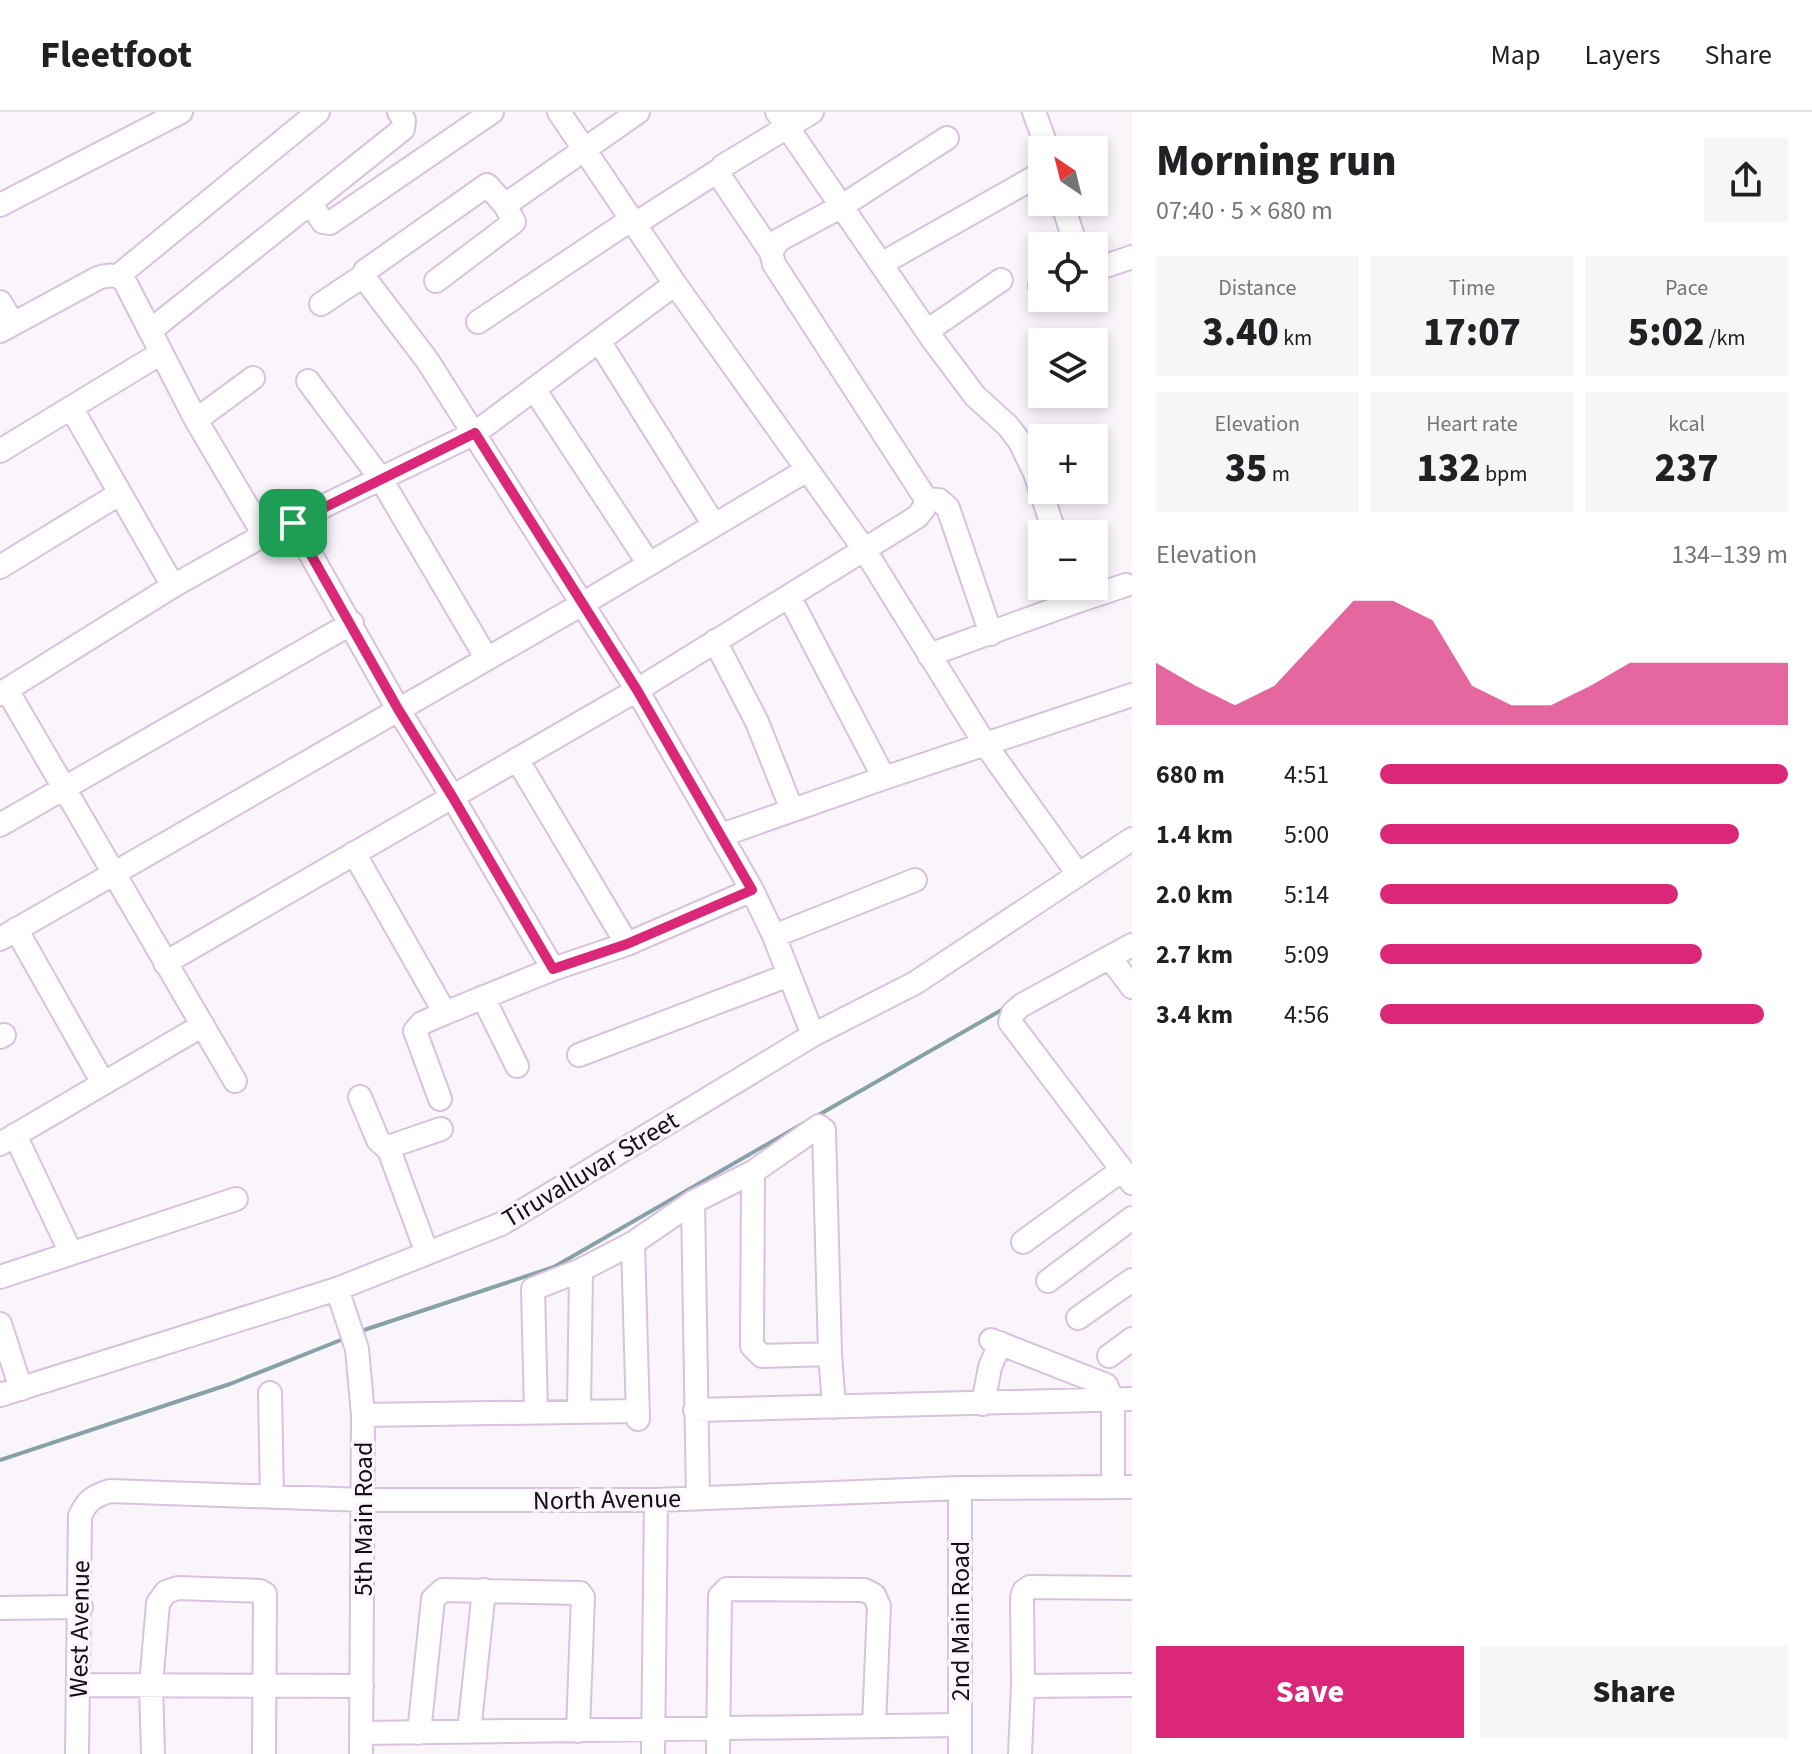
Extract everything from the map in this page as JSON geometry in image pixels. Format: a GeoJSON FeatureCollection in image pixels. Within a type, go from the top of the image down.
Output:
{"type":"FeatureCollection","features":[{"type":"Feature","properties":{"kind":"street"},"geometry":{"type":"LineString","coordinates":[[0,205],[181,112]]}},
{"type":"Feature","properties":{"kind":"street"},"geometry":{"type":"LineString","coordinates":[[0,302],[6,327],[98,278],[118,276],[318,112]]}},
{"type":"Feature","properties":{"kind":"street"},"geometry":{"type":"LineString","coordinates":[[151,330],[403,129],[404,120],[399,112]]}},
{"type":"Feature","properties":{"kind":"street"},"geometry":{"type":"LineString","coordinates":[[310,203],[323,222],[330,223],[492,112]]}},
{"type":"Feature","properties":{"kind":"street"},"geometry":{"type":"LineString","coordinates":[[559,112],[675,284],[864,549],[985,744],[1078,874]]}},
{"type":"Feature","properties":{"kind":"street"},"geometry":{"type":"LineString","coordinates":[[505,205],[638,112]]}},
{"type":"Feature","properties":{"kind":"street"},"geometry":{"type":"LineString","coordinates":[[478,322],[721,169],[783,120],[812,112]]}},
{"type":"Feature","properties":{"kind":"street"},"geometry":{"type":"LineString","coordinates":[[1034,112],[1043,136]]}},
{"type":"Feature","properties":{"kind":"street"},"geometry":{"type":"LineString","coordinates":[[783,120],[927,331],[975,396],[1008,426],[1020,442],[1035,473],[1050,520]]}},
{"type":"Feature","properties":{"kind":"street"},"geometry":{"type":"LineString","coordinates":[[771,252],[779,240],[842,206],[947,138]]}},
{"type":"Feature","properties":{"kind":"street"},"geometry":{"type":"LineString","coordinates":[[165,963],[637,690],[790,598],[917,517],[924,508],[926,499],[774,264],[771,252],[720,178],[721,169]]}},
{"type":"Feature","properties":{"kind":"street"},"geometry":{"type":"LineString","coordinates":[[881,264],[1028,181]]}},
{"type":"Feature","properties":{"kind":"street"},"geometry":{"type":"LineString","coordinates":[[321,304],[487,185],[505,205],[514,222],[436,281]]}},
{"type":"Feature","properties":{"kind":"street"},"geometry":{"type":"LineString","coordinates":[[1108,265],[1132,257]]}},
{"type":"Feature","properties":{"kind":"street"},"geometry":{"type":"LineString","coordinates":[[118,276],[129,288],[196,420],[264,535]]}},
{"type":"Feature","properties":{"kind":"street"},"geometry":{"type":"LineString","coordinates":[[363,276],[427,360],[637,690],[752,890],[774,936],[813,1035]]}},
{"type":"Feature","properties":{"kind":"street"},"geometry":{"type":"LineString","coordinates":[[927,331],[1001,280]]}},
{"type":"Feature","properties":{"kind":"street"},"geometry":{"type":"LineString","coordinates":[[235,1081],[64,787],[4,692],[173,586],[264,535],[475,433],[675,284]]}},
{"type":"Feature","properties":{"kind":"street"},"geometry":{"type":"LineString","coordinates":[[599,341],[714,525]]}},
{"type":"Feature","properties":{"kind":"street"},"geometry":{"type":"LineString","coordinates":[[0,451],[161,353]]}},
{"type":"Feature","properties":{"kind":"street"},"geometry":{"type":"LineString","coordinates":[[196,420],[253,378]]}},
{"type":"Feature","properties":{"kind":"street"},"geometry":{"type":"LineString","coordinates":[[308,381],[381,479],[487,659]]}},
{"type":"Feature","properties":{"kind":"street"},"geometry":{"type":"LineString","coordinates":[[534,389],[649,564]]}},
{"type":"Feature","properties":{"kind":"street"},"geometry":{"type":"LineString","coordinates":[[72,409],[173,586]]}},
{"type":"Feature","properties":{"kind":"street"},"geometry":{"type":"LineString","coordinates":[[103,1083],[8,934],[584,603],[807,470]]}},
{"type":"Feature","properties":{"kind":"street"},"geometry":{"type":"LineString","coordinates":[[0,567],[119,494]]}},
{"type":"Feature","properties":{"kind":"street"},"geometry":{"type":"LineString","coordinates":[[926,499],[939,500],[948,508],[991,634]]}},
{"type":"Feature","properties":{"kind":"street"},"geometry":{"type":"LineString","coordinates":[[293,523],[398,709],[553,969]]}},
{"type":"Feature","properties":{"kind":"street"},"geometry":{"type":"LineString","coordinates":[[1108,588],[1126,585]]}},
{"type":"Feature","properties":{"kind":"street"},"geometry":{"type":"LineString","coordinates":[[790,598],[884,778]]}},
{"type":"Feature","properties":{"kind":"street"},"geometry":{"type":"LineString","coordinates":[[929,655],[991,634],[1061,600]]}},
{"type":"Feature","properties":{"kind":"street"},"geometry":{"type":"LineString","coordinates":[[0,825],[352,623]]}},
{"type":"Feature","properties":{"kind":"street"},"geometry":{"type":"LineString","coordinates":[[715,641],[757,722],[792,810]]}},
{"type":"Feature","properties":{"kind":"street"},"geometry":{"type":"LineString","coordinates":[[722,835],[1132,695]]}},
{"type":"Feature","properties":{"kind":"street"},"geometry":{"type":"LineString","coordinates":[[517,759],[627,944]]}},
{"type":"Feature","properties":{"kind":"street","name":"Tiruvalluvar Street"},"geometry":{"type":"LineString","coordinates":[[10,1392],[337,1289],[501,1224],[813,1035],[915,983],[1132,839]]}},
{"type":"Feature","properties":{"kind":"street"},"geometry":{"type":"LineString","coordinates":[[354,853],[445,1013]]}},
{"type":"Feature","properties":{"kind":"street"},"geometry":{"type":"LineString","coordinates":[[774,936],[915,880]]}},
{"type":"Feature","properties":{"kind":"street"},"geometry":{"type":"LineString","coordinates":[[440,1099],[415,1031],[422,1023],[553,969],[627,944],[752,890]]}},
{"type":"Feature","properties":{"kind":"street"},"geometry":{"type":"LineString","coordinates":[[1023,1242],[1127,1176],[1010,1022],[1013,1013],[1022,1005],[1132,945]]}},
{"type":"Feature","properties":{"kind":"street"},"geometry":{"type":"LineString","coordinates":[[1110,958],[1132,987]]}},
{"type":"Feature","properties":{"kind":"street"},"geometry":{"type":"LineString","coordinates":[[579,1055],[789,975]]}},
{"type":"Feature","properties":{"kind":"street"},"geometry":{"type":"LineString","coordinates":[[483,997],[517,1066]]}},
{"type":"Feature","properties":{"kind":"street"},"geometry":{"type":"LineString","coordinates":[[71,1253],[8,1139],[203,1025]]}},
{"type":"Feature","properties":{"kind":"street"},"geometry":{"type":"LineString","coordinates":[[360,1097],[378,1140],[389,1150],[427,1253]]}},
{"type":"Feature","properties":{"kind":"street"},"geometry":{"type":"LineString","coordinates":[[536,1412],[533,1289],[581,1270],[633,1243],[693,1202],[753,1172],[816,1127],[824,1130],[834,1407]]}},
{"type":"Feature","properties":{"kind":"street"},"geometry":{"type":"LineString","coordinates":[[389,1150],[391,1146],[441,1129]]}},
{"type":"Feature","properties":{"kind":"street"},"geometry":{"type":"LineString","coordinates":[[753,1172],[752,1346],[762,1356],[830,1354]]}},
{"type":"Feature","properties":{"kind":"street"},"geometry":{"type":"LineString","coordinates":[[0,1277],[236,1199]]}},
{"type":"Feature","properties":{"kind":"street"},"geometry":{"type":"LineString","coordinates":[[693,1202],[698,1498]]}},
{"type":"Feature","properties":{"kind":"street"},"geometry":{"type":"LineString","coordinates":[[1048,1281],[1132,1218]]}},
{"type":"Feature","properties":{"kind":"street"},"geometry":{"type":"LineString","coordinates":[[363,1415],[579,1411],[638,1415],[633,1243]]}},
{"type":"Feature","properties":{"kind":"street"},"geometry":{"type":"LineString","coordinates":[[579,1411],[581,1270]]}},
{"type":"Feature","properties":{"kind":"street"},"geometry":{"type":"LineString","coordinates":[[1078,1318],[1132,1280]]}},
{"type":"Feature","properties":{"kind":"street","name":"5th Main Road"},"geometry":{"type":"LineString","coordinates":[[337,1289],[357,1349],[363,1415],[361,1744]]}},
{"type":"Feature","properties":{"kind":"street"},"geometry":{"type":"LineString","coordinates":[[0,1324],[10,1392]]}},
{"type":"Feature","properties":{"kind":"street"},"geometry":{"type":"LineString","coordinates":[[1109,1356],[1132,1339]]}},
{"type":"Feature","properties":{"kind":"street"},"geometry":{"type":"LineString","coordinates":[[983,1404],[996,1342],[1106,1385],[1122,1400],[1122,1487]]}},
{"type":"Feature","properties":{"kind":"street"},"geometry":{"type":"LineString","coordinates":[[270,1393],[272,1497]]}},
{"type":"Feature","properties":{"kind":"street"},"geometry":{"type":"LineString","coordinates":[[695,1410],[1122,1400]]}},
{"type":"Feature","properties":{"kind":"street","name":"North Avenue"},"geometry":{"type":"LineString","coordinates":[[85,1504],[95,1496],[110,1491],[364,1500],[656,1500],[960,1488],[1122,1487]]}},
{"type":"Feature","properties":{"kind":"street","name":"2nd Main Road"},"geometry":{"type":"LineString","coordinates":[[960,1488],[960,1754]]}},
{"type":"Feature","properties":{"kind":"street"},"geometry":{"type":"LineString","coordinates":[[653,1754],[656,1500]]}},
{"type":"Feature","properties":{"kind":"street","name":"West Avenue"},"geometry":{"type":"LineString","coordinates":[[77,1754],[80,1516],[85,1504]]}},
{"type":"Feature","properties":{"kind":"street"},"geometry":{"type":"LineString","coordinates":[[1020,1754],[1024,1591],[1036,1587],[1132,1588]]}},
{"type":"Feature","properties":{"kind":"street"},"geometry":{"type":"LineString","coordinates":[[153,1754],[151,1685],[158,1603],[166,1592],[178,1588],[260,1591],[265,1594],[264,1754]]}},
{"type":"Feature","properties":{"kind":"street"},"geometry":{"type":"LineString","coordinates":[[718,1754],[720,1596],[727,1589],[864,1590],[874,1595],[879,1606],[874,1725]]}},
{"type":"Feature","properties":{"kind":"street"},"geometry":{"type":"LineString","coordinates":[[419,1733],[433,1599],[443,1590],[580,1593],[583,1597],[578,1731]]}},
{"type":"Feature","properties":{"kind":"street"},"geometry":{"type":"LineString","coordinates":[[469,1732],[484,1590]]}},
{"type":"Feature","properties":{"kind":"street"},"geometry":{"type":"LineString","coordinates":[[0,1608],[81,1607]]}},
{"type":"Feature","properties":{"kind":"street"},"geometry":{"type":"LineString","coordinates":[[79,1685],[362,1686]]}},
{"type":"Feature","properties":{"kind":"street"},"geometry":{"type":"LineString","coordinates":[[1023,1686],[1132,1685]]}},
{"type":"Feature","properties":{"kind":"street"},"geometry":{"type":"LineString","coordinates":[[361,1744],[419,1733],[960,1725]]}},
{"type":"Feature","properties":{"kind":"waterway"},"geometry":{"type":"LineString","coordinates":[[815,1117],[1005,1008]]}},
{"type":"Feature","properties":{"kind":"waterway"},"geometry":{"type":"LineString","coordinates":[[358,1332],[554,1267],[804,1123]]}},
{"type":"Feature","properties":{"kind":"waterway"},"geometry":{"type":"LineString","coordinates":[[0,1460],[230,1384],[346,1338]]}},
{"type":"Feature","properties":{"kind":"route"},"geometry":{"type":"LineString","coordinates":[[475,433],[637,690],[752,890],[627,944],[553,969],[398,709],[293,523],[475,433]]}}]}
